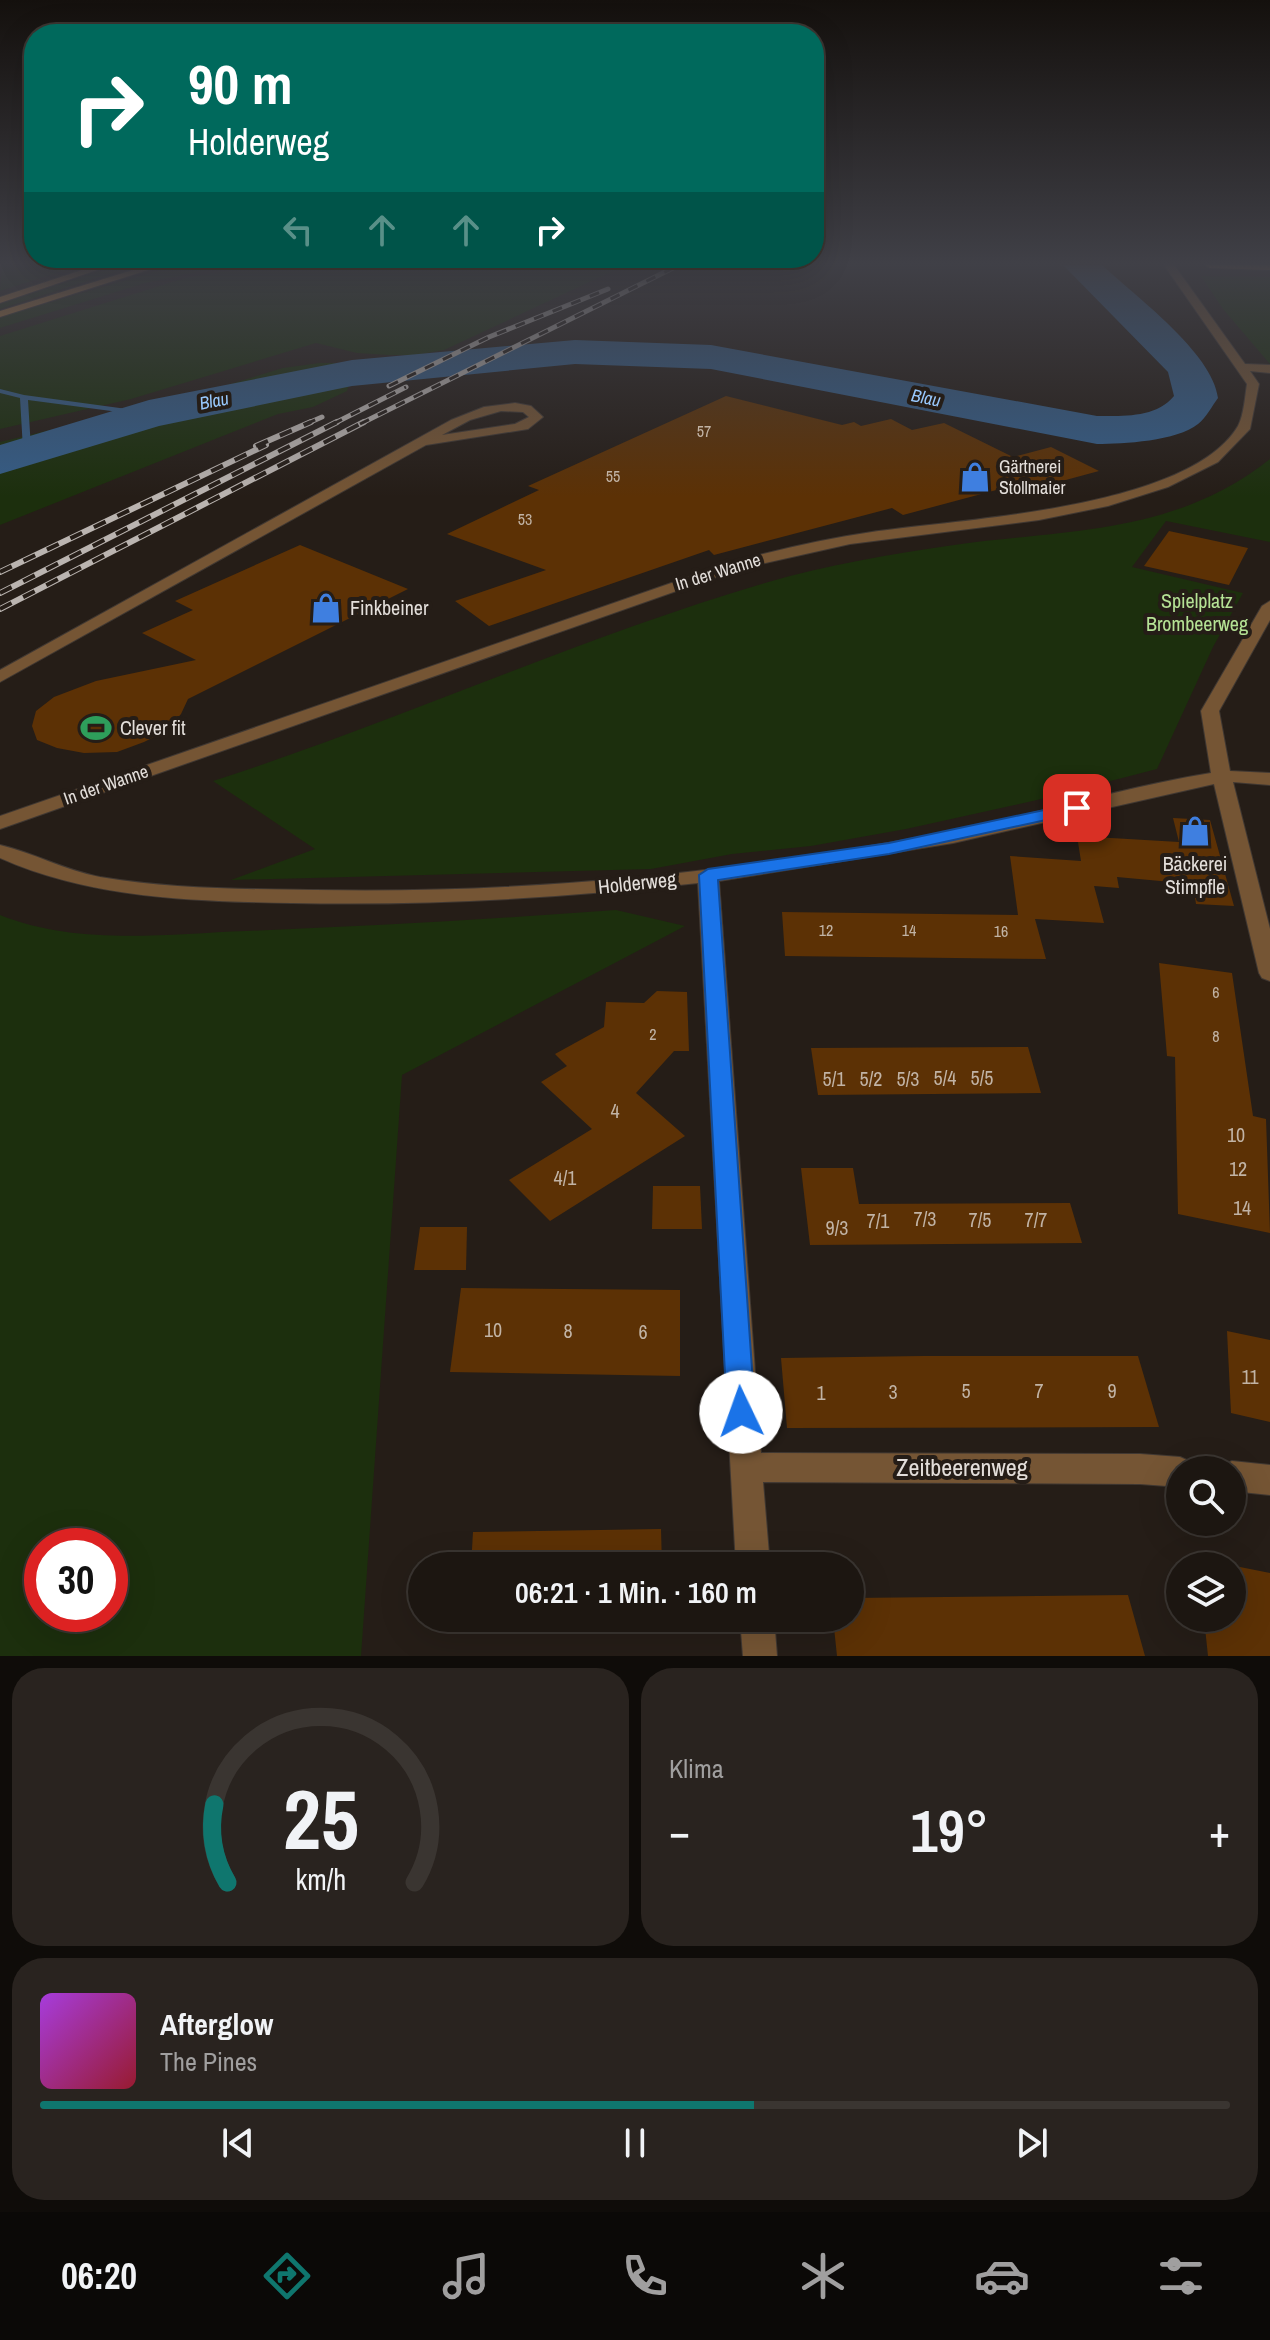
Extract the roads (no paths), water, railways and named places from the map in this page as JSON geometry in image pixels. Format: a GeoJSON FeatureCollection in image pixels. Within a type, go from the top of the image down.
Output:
{"type":"FeatureCollection","features":[{"type":"Feature","properties":{"kind":"street","name":"In der Wanne"},"geometry":{"type":"LineString","coordinates":[[0,823],[734,566],[829,543],[1072,512],[1153,495],[1221,463],[1251,439],[1258,426],[1259,399],[1224,342]]}},
{"type":"Feature","properties":{"kind":"street"},"geometry":{"type":"LineString","coordinates":[[1241,367],[1270,369]]}},
{"type":"Feature","properties":{"kind":"street"},"geometry":{"type":"LineString","coordinates":[[0,677],[469,413],[485,408],[527,409],[537,417],[528,425],[515,428],[422,442]]}},
{"type":"Feature","properties":{"kind":"street"},"geometry":{"type":"LineString","coordinates":[[1270,606],[1210,711],[1215,749],[1270,973]]}},
{"type":"Feature","properties":{"kind":"street","name":"Holderweg"},"geometry":{"type":"LineString","coordinates":[[0,851],[30,866],[73,879],[126,888],[297,897],[504,894],[605,887],[823,860],[957,836],[1133,794],[1223,777],[1270,779]]}},
{"type":"Feature","properties":{"kind":"street"},"geometry":{"type":"LineString","coordinates":[[708,875],[752,1552]]}},
{"type":"Feature","properties":{"kind":"street","name":"Zeitbeerenweg"},"geometry":{"type":"LineString","coordinates":[[745,1467],[1166,1471]]}},
{"type":"Feature","properties":{"kind":"street"},"geometry":{"type":"LineString","coordinates":[[1246,1477],[1270,1480]]}},
{"type":"Feature","properties":{"kind":"street"},"geometry":{"type":"LineString","coordinates":[[758,1632],[760,1656]]}},
{"type":"Feature","properties":{"kind":"waterway","name":"Blau"},"geometry":{"type":"LineString","coordinates":[[0,460],[149,414],[352,373],[575,352],[711,357],[870,385],[1022,418],[1097,430],[1126,430],[1169,421],[1183,414],[1196,398],[1195,384],[1187,367],[1161,342]]}},
{"type":"Feature","properties":{"kind":"waterway"},"geometry":{"type":"LineString","coordinates":[[0,391],[24,397]]}},
{"type":"Feature","properties":{"kind":"waterway"},"geometry":{"type":"LineString","coordinates":[[24,397],[149,414]]}},
{"type":"Feature","properties":{"kind":"waterway"},"geometry":{"type":"LineString","coordinates":[[24,397],[27,449]]}},
{"type":"Feature","properties":{"kind":"railway"},"geometry":{"type":"LineString","coordinates":[[389,386],[478,342]]}},
{"type":"Feature","properties":{"kind":"railway"},"geometry":{"type":"LineString","coordinates":[[364,422],[524,342]]}},
{"type":"Feature","properties":{"kind":"railway"},"geometry":{"type":"LineString","coordinates":[[333,424],[406,387]]}},
{"type":"Feature","properties":{"kind":"railway"},"geometry":{"type":"LineString","coordinates":[[306,424],[322,417]]}},
{"type":"Feature","properties":{"kind":"railway"},"geometry":{"type":"LineString","coordinates":[[256,446],[311,422]]}},
{"type":"Feature","properties":{"kind":"railway"},"geometry":{"type":"LineString","coordinates":[[0,593],[337,422]]}},
{"type":"Feature","properties":{"kind":"railway"},"geometry":{"type":"LineString","coordinates":[[0,609],[364,422]]}},
{"type":"Feature","properties":{"kind":"railway"},"geometry":{"type":"LineString","coordinates":[[360,424],[364,422]]}},
{"type":"Feature","properties":{"kind":"railway"},"geometry":{"type":"LineString","coordinates":[[0,572],[266,445]]}},
{"type":"Feature","properties":{"kind":"place","name":"Gärtnerei Stollmaier"},"geometry":{"type":"Point","coordinates":[975,477]}},
{"type":"Feature","properties":{"kind":"place","name":"Finkbeiner"},"geometry":{"type":"Point","coordinates":[326,608]}},
{"type":"Feature","properties":{"kind":"place","name":"Clever fit"},"geometry":{"type":"Point","coordinates":[96,728]}},
{"type":"Feature","properties":{"kind":"place","name":"Bäckerei Stimpfle"},"geometry":{"type":"Point","coordinates":[1195,831]}},
{"type":"Feature","properties":{"kind":"park label","name":"Spielplatz Brombeerweg"},"geometry":{"type":"Point","coordinates":[1197,612]}}]}
